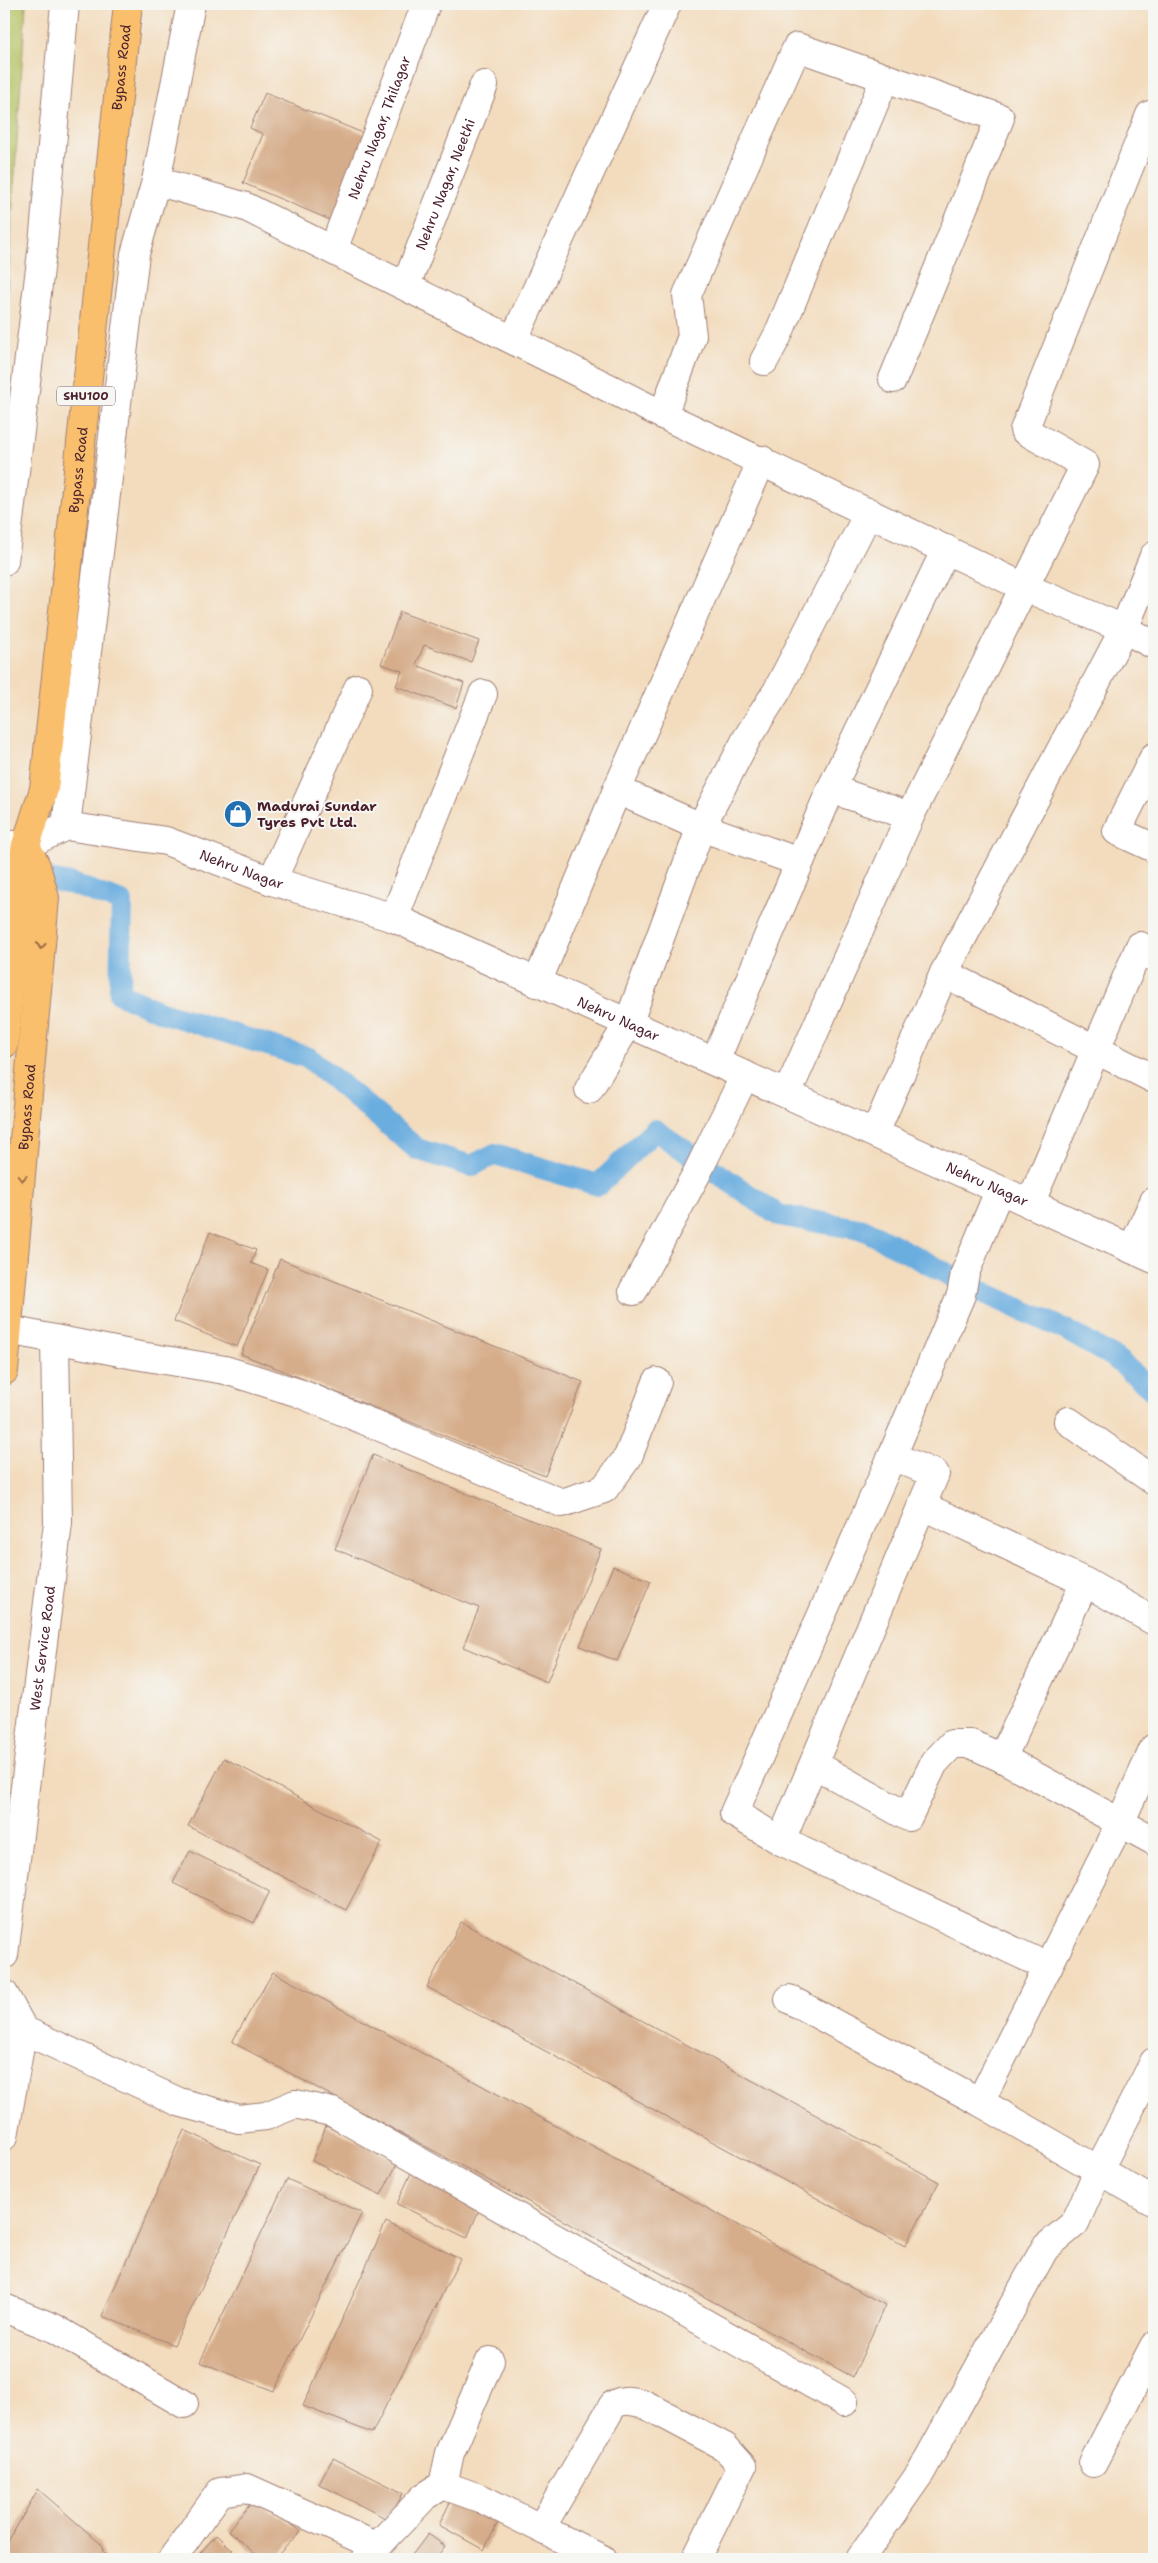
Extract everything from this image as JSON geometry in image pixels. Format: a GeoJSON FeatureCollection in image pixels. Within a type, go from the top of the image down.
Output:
{"type":"FeatureCollection","features":[{"type":"Feature","properties":{"kind":"main road","name":"Bypass Road"},"geometry":{"type":"LineString","coordinates":[[4,1044],[21,862],[44,789],[128,4]]}},
{"type":"Feature","properties":{"kind":"main road","name":"Bypass Road"},"geometry":{"type":"LineString","coordinates":[[4,1372],[44,898],[21,862]]}},
{"type":"Feature","properties":{"kind":"street"},"geometry":{"type":"LineString","coordinates":[[4,561],[43,244],[64,4]]}},
{"type":"Feature","properties":{"kind":"street"},"geometry":{"type":"LineString","coordinates":[[21,862],[66,826],[135,254],[156,181],[191,4]]}},
{"type":"Feature","properties":{"kind":"street","name":"Nehru Nagar, Thilagar"},"geometry":{"type":"LineString","coordinates":[[334,250],[426,4]]}},
{"type":"Feature","properties":{"kind":"street"},"geometry":{"type":"LineString","coordinates":[[514,338],[666,4]]}},
{"type":"Feature","properties":{"kind":"street"},"geometry":{"type":"LineString","coordinates":[[663,415],[692,336],[687,295],[797,47],[1000,118],[893,378]]}},
{"type":"Feature","properties":{"kind":"street"},"geometry":{"type":"LineString","coordinates":[[764,361],[778,335],[884,78]]}},
{"type":"Feature","properties":{"kind":"street","name":"Nehru Nagar, Neethi"},"geometry":{"type":"LineString","coordinates":[[406,285],[484,85]]}},
{"type":"Feature","properties":{"kind":"street"},"geometry":{"type":"LineString","coordinates":[[787,1094],[910,816],[1084,465],[1024,430],[1146,114]]}},
{"type":"Feature","properties":{"kind":"street"},"geometry":{"type":"LineString","coordinates":[[156,181],[246,207],[514,338],[663,415],[762,460],[1024,587],[1124,629],[1154,645]]}},
{"type":"Feature","properties":{"kind":"street"},"geometry":{"type":"LineString","coordinates":[[537,983],[617,790],[762,460]]}},
{"type":"Feature","properties":{"kind":"street"},"geometry":{"type":"LineString","coordinates":[[589,1089],[628,1024],[701,827],[747,738],[777,691],[869,512]]}},
{"type":"Feature","properties":{"kind":"street"},"geometry":{"type":"LineString","coordinates":[[715,1061],[831,789],[946,549]]}},
{"type":"Feature","properties":{"kind":"street"},"geometry":{"type":"LineString","coordinates":[[875,1133],[944,973],[1124,629],[1154,556]]}},
{"type":"Feature","properties":{"kind":"street"},"geometry":{"type":"LineString","coordinates":[[272,881],[358,688]]}},
{"type":"Feature","properties":{"kind":"street"},"geometry":{"type":"LineString","coordinates":[[394,918],[483,694]]}},
{"type":"Feature","properties":{"kind":"street"},"geometry":{"type":"LineString","coordinates":[[1154,757],[1117,831],[1154,848]]}},
{"type":"Feature","properties":{"kind":"street"},"geometry":{"type":"LineString","coordinates":[[831,789],[910,816]]}},
{"type":"Feature","properties":{"kind":"street"},"geometry":{"type":"LineString","coordinates":[[617,790],[701,827],[799,862]]}},
{"type":"Feature","properties":{"kind":"street","name":"Nehru Nagar"},"geometry":{"type":"LineString","coordinates":[[66,826],[166,841],[272,881],[394,918],[1143,1254]]}},
{"type":"Feature","properties":{"kind":"street"},"geometry":{"type":"LineString","coordinates":[[1030,1204],[1140,946],[1154,958]]}},
{"type":"Feature","properties":{"kind":"street"},"geometry":{"type":"LineString","coordinates":[[944,973],[1154,1079]]}},
{"type":"Feature","properties":{"kind":"street"},"geometry":{"type":"LineString","coordinates":[[633,1291],[702,1163],[745,1075]]}},
{"type":"Feature","properties":{"kind":"street"},"geometry":{"type":"LineString","coordinates":[[999,1191],[892,1456],[734,1814],[781,1841],[1048,1967]]}},
{"type":"Feature","properties":{"kind":"street"},"geometry":{"type":"LineString","coordinates":[[1143,1254],[1154,1201]]}},
{"type":"Feature","properties":{"kind":"street"},"geometry":{"type":"LineString","coordinates":[[9,1330],[225,1370],[281,1388],[562,1503],[604,1489],[628,1457],[657,1382]]}},
{"type":"Feature","properties":{"kind":"street","name":"West Service Road"},"geometry":{"type":"LineString","coordinates":[[4,1955],[58,1523],[55,1340]]}},
{"type":"Feature","properties":{"kind":"street"},"geometry":{"type":"LineString","coordinates":[[1068,1421],[1154,1481]]}},
{"type":"Feature","properties":{"kind":"street"},"geometry":{"type":"LineString","coordinates":[[781,1841],[935,1474],[892,1456]]}},
{"type":"Feature","properties":{"kind":"street"},"geometry":{"type":"LineString","coordinates":[[923,1506],[1085,1582],[1154,1621]]}},
{"type":"Feature","properties":{"kind":"street"},"geometry":{"type":"LineString","coordinates":[[1002,1758],[1085,1582]]}},
{"type":"Feature","properties":{"kind":"street"},"geometry":{"type":"LineString","coordinates":[[814,1764],[908,1816],[934,1763],[952,1744],[971,1744],[1002,1758],[1154,1841]]}},
{"type":"Feature","properties":{"kind":"street"},"geometry":{"type":"LineString","coordinates":[[980,2102],[1120,1823],[1154,1748]]}},
{"type":"Feature","properties":{"kind":"street"},"geometry":{"type":"LineString","coordinates":[[4,1994],[13,2025],[4,2136]]}},
{"type":"Feature","properties":{"kind":"street"},"geometry":{"type":"LineString","coordinates":[[789,1998],[980,2102],[1154,2202]]}},
{"type":"Feature","properties":{"kind":"street"},"geometry":{"type":"LineString","coordinates":[[13,2025],[179,2102],[239,2119],[266,2116],[295,2104],[332,2112],[844,2402]]}},
{"type":"Feature","properties":{"kind":"street"},"geometry":{"type":"LineString","coordinates":[[860,2559],[921,2472],[1045,2248],[1075,2223],[1098,2171],[1154,2062]]}},
{"type":"Feature","properties":{"kind":"street"},"geometry":{"type":"LineString","coordinates":[[4,2308],[54,2328],[184,2404]]}},
{"type":"Feature","properties":{"kind":"street"},"geometry":{"type":"LineString","coordinates":[[1093,2463],[1152,2354]]}},
{"type":"Feature","properties":{"kind":"street"},"geometry":{"type":"LineString","coordinates":[[172,2559],[220,2492],[247,2488],[370,2553],[424,2497],[443,2485],[450,2452],[490,2361]]}},
{"type":"Feature","properties":{"kind":"street"},"geometry":{"type":"LineString","coordinates":[[541,2528],[613,2405],[622,2400],[631,2400],[644,2404],[725,2447],[742,2466],[696,2559]]}},
{"type":"Feature","properties":{"kind":"street"},"geometry":{"type":"LineString","coordinates":[[443,2485],[482,2499],[602,2559]]}},
{"type":"Feature","properties":{"kind":"green space"},"geometry":{"type":"Polygon","coordinates":[[[4,4],[26,4],[4,338],[4,4]]]}},
{"type":"Feature","properties":{"kind":"building"},"geometry":{"type":"Polygon","coordinates":[[[265,93],[370,136],[335,222],[243,183],[263,134],[250,128],[265,93]]]}},
{"type":"Feature","properties":{"kind":"building"},"geometry":{"type":"Polygon","coordinates":[[[400,612],[479,641],[471,662],[424,645],[416,665],[464,683],[456,708],[396,686],[402,671],[381,664],[400,612]]]}},
{"type":"Feature","properties":{"kind":"building"},"geometry":{"type":"Polygon","coordinates":[[[210,1232],[256,1250],[251,1263],[268,1270],[237,1347],[174,1321],[210,1232]]]}},
{"type":"Feature","properties":{"kind":"building"},"geometry":{"type":"Polygon","coordinates":[[[280,1259],[583,1382],[545,1476],[241,1354],[280,1259]]]}},
{"type":"Feature","properties":{"kind":"building"},"geometry":{"type":"Polygon","coordinates":[[[373,1455],[601,1549],[547,1682],[463,1647],[479,1608],[335,1549],[373,1455]]]}},
{"type":"Feature","properties":{"kind":"building"},"geometry":{"type":"Polygon","coordinates":[[[613,1566],[651,1581],[617,1661],[580,1646],[613,1566]]]}},
{"type":"Feature","properties":{"kind":"building"},"geometry":{"type":"Polygon","coordinates":[[[224,1758],[382,1842],[346,1910],[188,1826],[224,1758]]]}},
{"type":"Feature","properties":{"kind":"building"},"geometry":{"type":"Polygon","coordinates":[[[190,1851],[270,1891],[254,1923],[173,1883],[190,1851]]]}},
{"type":"Feature","properties":{"kind":"building"},"geometry":{"type":"Polygon","coordinates":[[[461,1922],[939,2182],[905,2246],[427,1987],[461,1922]]]}},
{"type":"Feature","properties":{"kind":"building"},"geometry":{"type":"Polygon","coordinates":[[[273,1972],[885,2305],[853,2377],[232,2042],[273,1972]]]}},
{"type":"Feature","properties":{"kind":"building"},"geometry":{"type":"Polygon","coordinates":[[[326,2126],[398,2162],[381,2195],[312,2161],[326,2126]]]}},
{"type":"Feature","properties":{"kind":"building"},"geometry":{"type":"Polygon","coordinates":[[[184,2130],[260,2165],[174,2345],[102,2316],[184,2130]]]}},
{"type":"Feature","properties":{"kind":"building"},"geometry":{"type":"Polygon","coordinates":[[[411,2173],[481,2205],[467,2238],[397,2204],[411,2173]]]}},
{"type":"Feature","properties":{"kind":"building"},"geometry":{"type":"Polygon","coordinates":[[[287,2179],[362,2213],[274,2391],[200,2362],[287,2179]]]}},
{"type":"Feature","properties":{"kind":"building"},"geometry":{"type":"Polygon","coordinates":[[[386,2222],[460,2259],[372,2433],[303,2406],[386,2222]]]}},
{"type":"Feature","properties":{"kind":"building"},"geometry":{"type":"Polygon","coordinates":[[[333,2458],[403,2493],[389,2520],[319,2484],[333,2458]]]}},
{"type":"Feature","properties":{"kind":"building"},"geometry":{"type":"Polygon","coordinates":[[[38,2489],[101,2544],[105,2559],[4,2559],[4,2549],[38,2489]]]}},
{"type":"Feature","properties":{"kind":"building"},"geometry":{"type":"Polygon","coordinates":[[[455,2492],[501,2516],[484,2550],[439,2525],[455,2492]]]}},
{"type":"Feature","properties":{"kind":"building"},"geometry":{"type":"Polygon","coordinates":[[[254,2500],[301,2531],[274,2559],[261,2559],[228,2530],[254,2500]]]}},
{"type":"Feature","properties":{"kind":"building"},"geometry":{"type":"Polygon","coordinates":[[[428,2534],[445,2546],[435,2559],[409,2559],[428,2534]]]}},
{"type":"Feature","properties":{"kind":"building"},"geometry":{"type":"Polygon","coordinates":[[[216,2535],[233,2550],[222,2559],[195,2559],[216,2535]]]}},
{"type":"Feature","properties":{"kind":"waterway"},"geometry":{"type":"LineString","coordinates":[[4,872],[72,884],[122,902],[120,994],[161,1012],[309,1058],[417,1149],[471,1166],[495,1154],[598,1185],[655,1130],[778,1215],[865,1230],[976,1289],[1066,1330],[1115,1358],[1154,1391]]}},
{"type":"Feature","properties":{"kind":"place","name":"Madurai Sundar Tyres Pvt Ltd."},"geometry":{"type":"Point","coordinates":[238,814]}}]}
